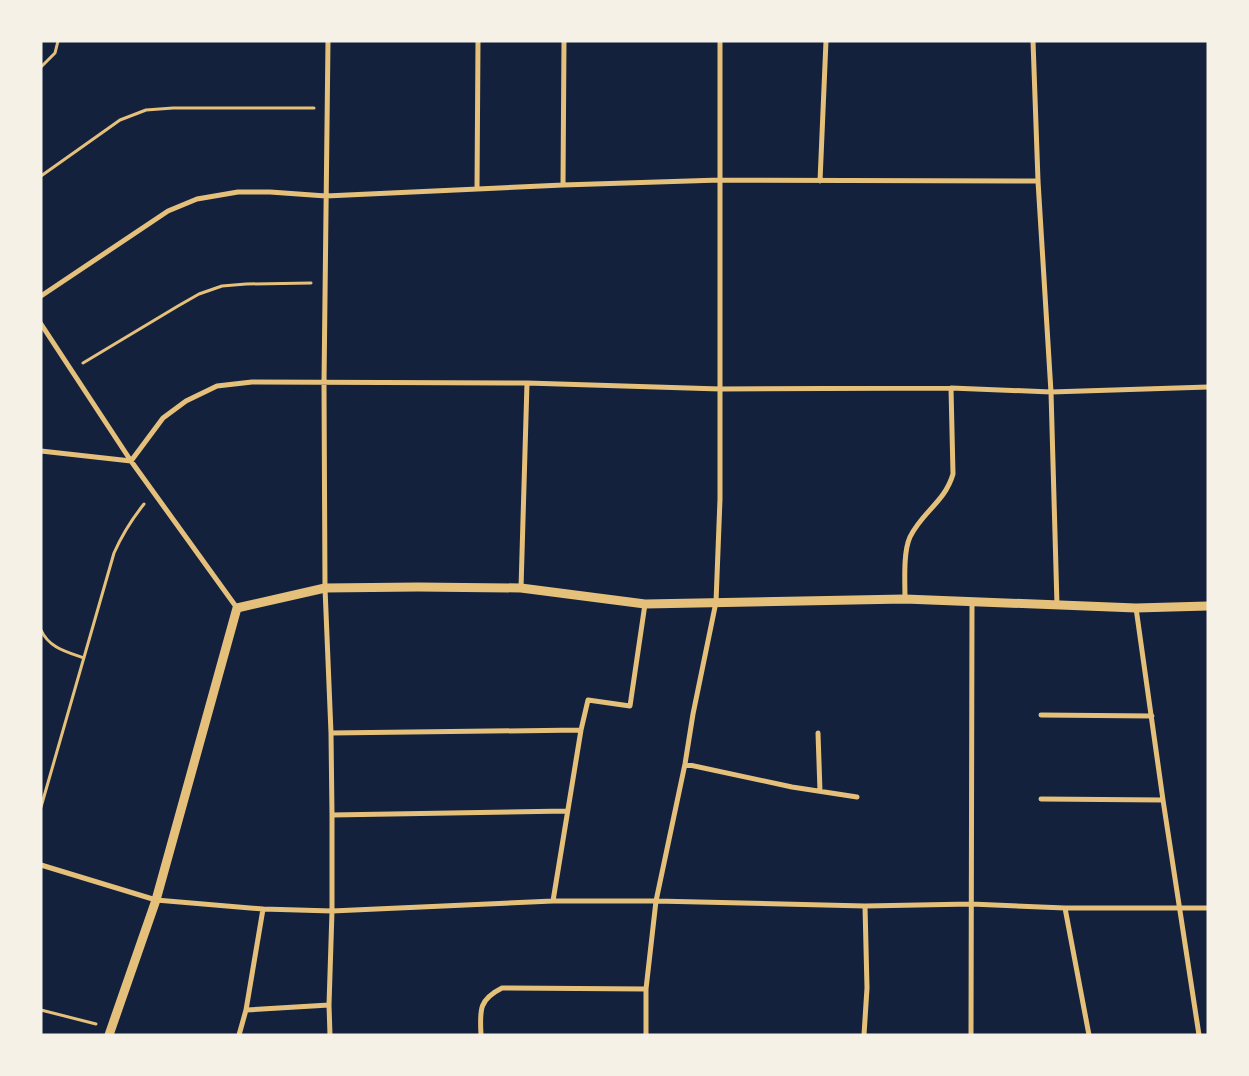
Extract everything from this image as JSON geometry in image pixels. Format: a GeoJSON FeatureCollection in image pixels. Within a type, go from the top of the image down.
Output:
{"type":"FeatureCollection","features":[{"type":"Feature","properties":{"kind":"street"},"geometry":{"type":"LineString","coordinates":[[328,41],[324,383],[325,588],[331,732],[332,815],[332,910],[328,1005],[330,1035]]}},
{"type":"Feature","properties":{"kind":"street"},"geometry":{"type":"LineString","coordinates":[[476,189],[478,41]]}},
{"type":"Feature","properties":{"kind":"street"},"geometry":{"type":"LineString","coordinates":[[563,184],[564,41]]}},
{"type":"Feature","properties":{"kind":"street"},"geometry":{"type":"LineString","coordinates":[[646,1035],[646,989],[656,901],[716,602],[720,499],[720,41]]}},
{"type":"Feature","properties":{"kind":"street"},"geometry":{"type":"LineString","coordinates":[[820,181],[826,41]]}},
{"type":"Feature","properties":{"kind":"street"},"geometry":{"type":"LineString","coordinates":[[1033,41],[1038,181],[1051,392],[1057,605]]}},
{"type":"Feature","properties":{"kind":"street"},"geometry":{"type":"LineString","coordinates":[[41,296],[168,211],[197,200],[238,192],[326,196],[563,184],[720,180],[1038,181]]}},
{"type":"Feature","properties":{"kind":"street"},"geometry":{"type":"LineString","coordinates":[[41,324],[131,461],[238,608]]}},
{"type":"Feature","properties":{"kind":"street"},"geometry":{"type":"LineString","coordinates":[[131,461],[163,418],[186,401],[217,386],[252,382],[527,382],[720,389],[950,388],[1051,392],[1208,387]]}},
{"type":"Feature","properties":{"kind":"street"},"geometry":{"type":"LineString","coordinates":[[521,588],[527,382]]}},
{"type":"Feature","properties":{"kind":"street"},"geometry":{"type":"LineString","coordinates":[[905,599],[909,540],[930,509],[942,498],[949,487],[953,474],[950,388]]}},
{"type":"Feature","properties":{"kind":"street"},"geometry":{"type":"LineString","coordinates":[[41,451],[131,461]]}},
{"type":"Feature","properties":{"kind":"street"},"geometry":{"type":"LineString","coordinates":[[238,608],[325,588],[521,588],[645,604],[905,599],[1136,608],[1208,606]]}},
{"type":"Feature","properties":{"kind":"street"},"geometry":{"type":"LineString","coordinates":[[971,1035],[972,603]]}},
{"type":"Feature","properties":{"kind":"street"},"geometry":{"type":"LineString","coordinates":[[553,901],[581,730],[588,700],[630,706],[645,604]]}},
{"type":"Feature","properties":{"kind":"street"},"geometry":{"type":"LineString","coordinates":[[110,1031],[156,900],[238,608]]}},
{"type":"Feature","properties":{"kind":"street"},"geometry":{"type":"LineString","coordinates":[[1136,608],[1199,1035]]}},
{"type":"Feature","properties":{"kind":"street"},"geometry":{"type":"LineString","coordinates":[[1041,715],[1152,716]]}},
{"type":"Feature","properties":{"kind":"street"},"geometry":{"type":"LineString","coordinates":[[331,732],[581,730]]}},
{"type":"Feature","properties":{"kind":"street"},"geometry":{"type":"LineString","coordinates":[[818,734],[820,791]]}},
{"type":"Feature","properties":{"kind":"street"},"geometry":{"type":"LineString","coordinates":[[685,764],[820,791],[857,796]]}},
{"type":"Feature","properties":{"kind":"street"},"geometry":{"type":"LineString","coordinates":[[1041,799],[1163,800]]}},
{"type":"Feature","properties":{"kind":"street"},"geometry":{"type":"LineString","coordinates":[[332,815],[567,811]]}},
{"type":"Feature","properties":{"kind":"street"},"geometry":{"type":"LineString","coordinates":[[41,865],[156,900],[263,909],[332,910],[553,901],[656,901],[865,906],[972,904],[1065,908],[1208,908]]}},
{"type":"Feature","properties":{"kind":"street"},"geometry":{"type":"LineString","coordinates":[[864,1035],[867,988],[865,906]]}},
{"type":"Feature","properties":{"kind":"street"},"geometry":{"type":"LineString","coordinates":[[1065,908],[1089,1035]]}},
{"type":"Feature","properties":{"kind":"street"},"geometry":{"type":"LineString","coordinates":[[239,1035],[246,1010],[263,909]]}},
{"type":"Feature","properties":{"kind":"street"},"geometry":{"type":"LineString","coordinates":[[482,1035],[480,1010],[492,993],[502,988],[646,989]]}},
{"type":"Feature","properties":{"kind":"street"},"geometry":{"type":"LineString","coordinates":[[246,1010],[328,1005]]}},
{"type":"Feature","properties":{"kind":"path"},"geometry":{"type":"LineString","coordinates":[[41,67],[55,53],[58,41]]}},
{"type":"Feature","properties":{"kind":"path"},"geometry":{"type":"LineString","coordinates":[[41,176],[120,120],[146,110],[173,108],[327,108]]}},
{"type":"Feature","properties":{"kind":"path"},"geometry":{"type":"LineString","coordinates":[[72,370],[199,294],[222,286],[326,283]]}},
{"type":"Feature","properties":{"kind":"path"},"geometry":{"type":"LineString","coordinates":[[41,807],[114,553],[133,518],[154,491]]}},
{"type":"Feature","properties":{"kind":"path"},"geometry":{"type":"LineString","coordinates":[[41,630],[49,642],[56,647],[84,658]]}},
{"type":"Feature","properties":{"kind":"path"},"geometry":{"type":"LineString","coordinates":[[41,1010],[110,1031]]}}]}
